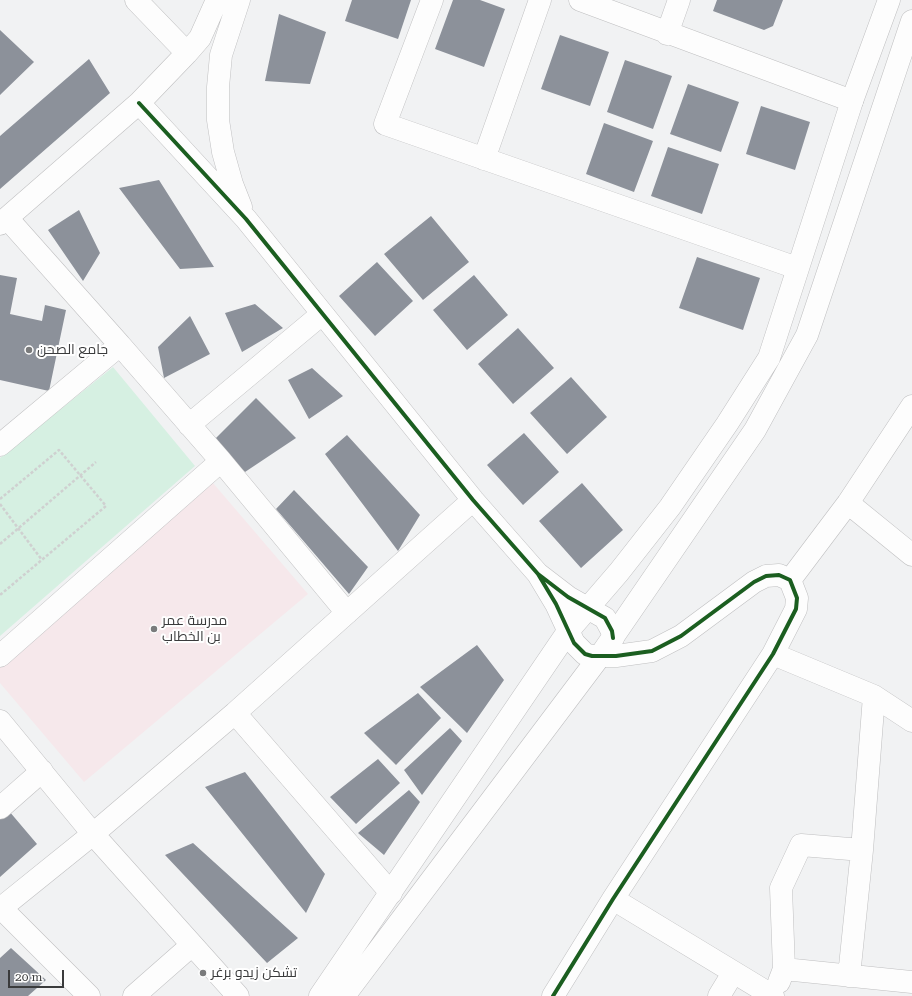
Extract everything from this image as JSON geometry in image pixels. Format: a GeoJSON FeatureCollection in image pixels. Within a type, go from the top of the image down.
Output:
{"type":"FeatureCollection","features":[{"type":"Feature","properties":{"kind":"street"},"geometry":{"type":"LineString","coordinates":[[136,0],[187,53]]}},
{"type":"Feature","properties":{"kind":"street"},"geometry":{"type":"LineString","coordinates":[[216,0],[200,38],[140,103],[3,221],[120,345],[221,461],[347,613]]}},
{"type":"Feature","properties":{"kind":"street"},"geometry":{"type":"LineString","coordinates":[[239,0],[221,55],[218,87],[218,120],[226,165],[246,220]]}},
{"type":"Feature","properties":{"kind":"street"},"geometry":{"type":"LineString","coordinates":[[432,0],[385,124],[797,268]]}},
{"type":"Feature","properties":{"kind":"street"},"geometry":{"type":"LineString","coordinates":[[484,159],[540,0]]}},
{"type":"Feature","properties":{"kind":"street"},"geometry":{"type":"LineString","coordinates":[[580,0],[667,34],[852,101]]}},
{"type":"Feature","properties":{"kind":"street"},"geometry":{"type":"LineString","coordinates":[[667,34],[680,0]]}},
{"type":"Feature","properties":{"kind":"street"},"geometry":{"type":"LineString","coordinates":[[320,996],[569,630],[619,572],[670,507],[727,424],[769,358],[852,101],[888,0]]}},
{"type":"Feature","properties":{"kind":"street"},"geometry":{"type":"LineString","coordinates":[[344,996],[600,656],[755,430],[807,334],[912,21]]}},
{"type":"Feature","properties":{"kind":"street"},"geometry":{"type":"LineString","coordinates":[[140,103],[246,220],[473,500],[538,574],[586,609],[605,618],[612,631],[613,638]]}},
{"type":"Feature","properties":{"kind":"street"},"geometry":{"type":"LineString","coordinates":[[189,424],[322,314]]}},
{"type":"Feature","properties":{"kind":"street"},"geometry":{"type":"LineString","coordinates":[[0,445],[120,345]]}},
{"type":"Feature","properties":{"kind":"street"},"geometry":{"type":"LineString","coordinates":[[790,580],[848,503],[912,406]]}},
{"type":"Feature","properties":{"kind":"street"},"geometry":{"type":"LineString","coordinates":[[0,656],[221,461]]}},
{"type":"Feature","properties":{"kind":"street"},"geometry":{"type":"LineString","coordinates":[[89,996],[1,908],[93,834],[235,713],[473,500]]}},
{"type":"Feature","properties":{"kind":"street"},"geometry":{"type":"LineString","coordinates":[[848,503],[912,555]]}},
{"type":"Feature","properties":{"kind":"street"},"geometry":{"type":"LineString","coordinates":[[538,574],[579,649],[592,656],[635,654],[652,651],[681,636],[754,582],[766,576],[779,575],[790,580],[797,598],[796,609],[773,654],[613,899],[553,996]]}},
{"type":"Feature","properties":{"kind":"street"},"geometry":{"type":"LineString","coordinates":[[773,654],[874,696],[912,721]]}},
{"type":"Feature","properties":{"kind":"street"},"geometry":{"type":"LineString","coordinates":[[849,976],[862,850],[874,696]]}},
{"type":"Feature","properties":{"kind":"street"},"geometry":{"type":"LineString","coordinates":[[235,713],[391,893]]}},
{"type":"Feature","properties":{"kind":"street"},"geometry":{"type":"LineString","coordinates":[[0,721],[93,834],[238,996]]}},
{"type":"Feature","properties":{"kind":"street"},"geometry":{"type":"LineString","coordinates":[[0,808],[42,772]]}},
{"type":"Feature","properties":{"kind":"street"},"geometry":{"type":"LineString","coordinates":[[613,899],[773,996],[784,969],[781,888],[801,845],[862,850]]}},
{"type":"Feature","properties":{"kind":"street"},"geometry":{"type":"LineString","coordinates":[[134,996],[192,945]]}},
{"type":"Feature","properties":{"kind":"street"},"geometry":{"type":"LineString","coordinates":[[784,969],[912,982]]}},
{"type":"Feature","properties":{"kind":"street"},"geometry":{"type":"LineString","coordinates":[[719,996],[733,973]]}},
{"type":"Feature","properties":{"kind":"street"},"geometry":{"type":"LineString","coordinates":[[359,975],[365,996]]}},
{"type":"Feature","properties":{"kind":"path"},"geometry":{"type":"LineString","coordinates":[[0,499],[58,450],[106,506],[0,595]]}},
{"type":"Feature","properties":{"kind":"path"},"geometry":{"type":"LineString","coordinates":[[0,544],[96,462]]}},
{"type":"Feature","properties":{"kind":"path"},"geometry":{"type":"LineString","coordinates":[[0,504],[42,560]]}},
{"type":"Feature","properties":{"kind":"shaded area","name":"مدرسة عمر بن الخطاب"},"geometry":{"type":"Polygon","coordinates":[[[213,483],[308,594],[84,782],[0,683],[0,663],[213,483]]]}},
{"type":"Feature","properties":{"kind":"green space"},"geometry":{"type":"Polygon","coordinates":[[[113,367],[195,466],[0,636],[0,458],[113,367]]]}},
{"type":"Feature","properties":{"kind":"building"},"geometry":{"type":"Polygon","coordinates":[[[352,0],[411,0],[398,39],[345,21],[352,0]]]}},
{"type":"Feature","properties":{"kind":"building"},"geometry":{"type":"Polygon","coordinates":[[[453,0],[480,0],[505,9],[484,67],[435,49],[453,0]]]}},
{"type":"Feature","properties":{"kind":"building"},"geometry":{"type":"Polygon","coordinates":[[[717,0],[783,0],[773,26],[764,30],[713,11],[717,0]]]}},
{"type":"Feature","properties":{"kind":"building"},"geometry":{"type":"Polygon","coordinates":[[[279,14],[326,32],[310,84],[265,81],[279,14]]]}},
{"type":"Feature","properties":{"kind":"building"},"geometry":{"type":"Polygon","coordinates":[[[0,30],[34,62],[0,95],[0,30]]]}},
{"type":"Feature","properties":{"kind":"building"},"geometry":{"type":"Polygon","coordinates":[[[560,35],[609,52],[590,106],[541,89],[560,35]]]}},
{"type":"Feature","properties":{"kind":"building"},"geometry":{"type":"Polygon","coordinates":[[[89,59],[110,93],[0,189],[0,136],[89,59]]]}},
{"type":"Feature","properties":{"kind":"building"},"geometry":{"type":"Polygon","coordinates":[[[625,60],[672,76],[653,129],[607,112],[625,60]]]}},
{"type":"Feature","properties":{"kind":"building"},"geometry":{"type":"Polygon","coordinates":[[[688,84],[739,102],[721,152],[670,134],[688,84]]]}},
{"type":"Feature","properties":{"kind":"building"},"geometry":{"type":"Polygon","coordinates":[[[761,106],[810,122],[795,170],[746,154],[761,106]]]}},
{"type":"Feature","properties":{"kind":"building"},"geometry":{"type":"Polygon","coordinates":[[[604,123],[653,141],[634,192],[586,174],[604,123]]]}},
{"type":"Feature","properties":{"kind":"building"},"geometry":{"type":"Polygon","coordinates":[[[668,147],[719,164],[702,214],[651,196],[668,147]]]}},
{"type":"Feature","properties":{"kind":"building"},"geometry":{"type":"Polygon","coordinates":[[[159,180],[214,267],[180,269],[119,188],[159,180]]]}},
{"type":"Feature","properties":{"kind":"building"},"geometry":{"type":"Polygon","coordinates":[[[79,210],[100,253],[83,281],[48,230],[79,210]]]}},
{"type":"Feature","properties":{"kind":"building"},"geometry":{"type":"Polygon","coordinates":[[[431,216],[469,262],[423,300],[384,254],[431,216]]]}},
{"type":"Feature","properties":{"kind":"building"},"geometry":{"type":"Polygon","coordinates":[[[697,257],[760,278],[743,330],[679,308],[697,257]]]}},
{"type":"Feature","properties":{"kind":"building"},"geometry":{"type":"Polygon","coordinates":[[[377,262],[413,301],[375,336],[339,296],[377,262]]]}},
{"type":"Feature","properties":{"kind":"building","name":"جامع الصحن"},"geometry":{"type":"Polygon","coordinates":[[[0,275],[17,278],[10,314],[42,321],[45,305],[66,310],[49,391],[0,380],[0,275]]]}},
{"type":"Feature","properties":{"kind":"building"},"geometry":{"type":"Polygon","coordinates":[[[474,275],[508,315],[467,350],[433,310],[474,275]]]}},
{"type":"Feature","properties":{"kind":"building"},"geometry":{"type":"Polygon","coordinates":[[[255,304],[283,328],[242,352],[225,313],[255,304]]]}},
{"type":"Feature","properties":{"kind":"building"},"geometry":{"type":"Polygon","coordinates":[[[190,316],[210,354],[164,378],[158,347],[190,316]]]}},
{"type":"Feature","properties":{"kind":"building"},"geometry":{"type":"Polygon","coordinates":[[[518,328],[554,368],[513,404],[478,364],[518,328]]]}},
{"type":"Feature","properties":{"kind":"building"},"geometry":{"type":"Polygon","coordinates":[[[312,368],[343,396],[309,419],[288,380],[312,368]]]}},
{"type":"Feature","properties":{"kind":"building"},"geometry":{"type":"Polygon","coordinates":[[[571,377],[607,417],[567,454],[530,413],[571,377]]]}},
{"type":"Feature","properties":{"kind":"building"},"geometry":{"type":"Polygon","coordinates":[[[256,398],[296,438],[245,472],[213,441],[256,398]]]}},
{"type":"Feature","properties":{"kind":"building"},"geometry":{"type":"Polygon","coordinates":[[[524,433],[559,472],[523,505],[487,465],[524,433]]]}},
{"type":"Feature","properties":{"kind":"building"},"geometry":{"type":"Polygon","coordinates":[[[347,435],[420,515],[398,551],[325,454],[347,435]]]}},
{"type":"Feature","properties":{"kind":"building"},"geometry":{"type":"Polygon","coordinates":[[[582,483],[623,530],[581,568],[539,521],[582,483]]]}},
{"type":"Feature","properties":{"kind":"building"},"geometry":{"type":"Polygon","coordinates":[[[294,490],[368,567],[349,594],[276,509],[294,490]]]}},
{"type":"Feature","properties":{"kind":"building"},"geometry":{"type":"Polygon","coordinates":[[[477,645],[504,680],[467,733],[420,687],[477,645]]]}},
{"type":"Feature","properties":{"kind":"building"},"geometry":{"type":"Polygon","coordinates":[[[418,693],[441,718],[396,765],[364,733],[418,693]]]}},
{"type":"Feature","properties":{"kind":"building"},"geometry":{"type":"Polygon","coordinates":[[[450,728],[462,741],[422,795],[404,770],[450,728]]]}},
{"type":"Feature","properties":{"kind":"building"},"geometry":{"type":"Polygon","coordinates":[[[378,759],[400,783],[356,824],[330,797],[378,759]]]}},
{"type":"Feature","properties":{"kind":"building"},"geometry":{"type":"Polygon","coordinates":[[[245,772],[325,874],[306,913],[205,787],[245,772]]]}},
{"type":"Feature","properties":{"kind":"building"},"geometry":{"type":"Polygon","coordinates":[[[409,790],[420,802],[384,855],[358,833],[409,790]]]}},
{"type":"Feature","properties":{"kind":"building"},"geometry":{"type":"Polygon","coordinates":[[[9,811],[37,844],[0,877],[0,819],[9,811]]]}},
{"type":"Feature","properties":{"kind":"building"},"geometry":{"type":"Polygon","coordinates":[[[193,843],[298,938],[267,963],[165,855],[193,843]]]}},
{"type":"Feature","properties":{"kind":"building"},"geometry":{"type":"Polygon","coordinates":[[[11,948],[46,980],[28,996],[0,996],[0,958],[11,948]]]}},
{"type":"Feature","properties":{"kind":"cycle path"},"geometry":{"type":"LineString","coordinates":[[139,103],[246,219],[473,500],[538,574],[568,597],[605,618],[612,631],[613,638]]}},
{"type":"Feature","properties":{"kind":"cycle path"},"geometry":{"type":"LineString","coordinates":[[538,574],[556,604],[574,643],[585,654],[592,656],[616,656],[652,651],[681,636],[754,582],[766,576],[779,575],[790,580],[797,598],[796,609],[773,654],[613,899],[553,996]]}},
{"type":"Feature","properties":{"kind":"place","name":"جامع الصحن"},"geometry":{"type":"Point","coordinates":[29,350]}},
{"type":"Feature","properties":{"kind":"place","name":"مدرسة عمر بن الخطاب"},"geometry":{"type":"Point","coordinates":[154,629]}},
{"type":"Feature","properties":{"kind":"place","name":"تشكن زيدو برغر"},"geometry":{"type":"Point","coordinates":[203,973]}}]}
